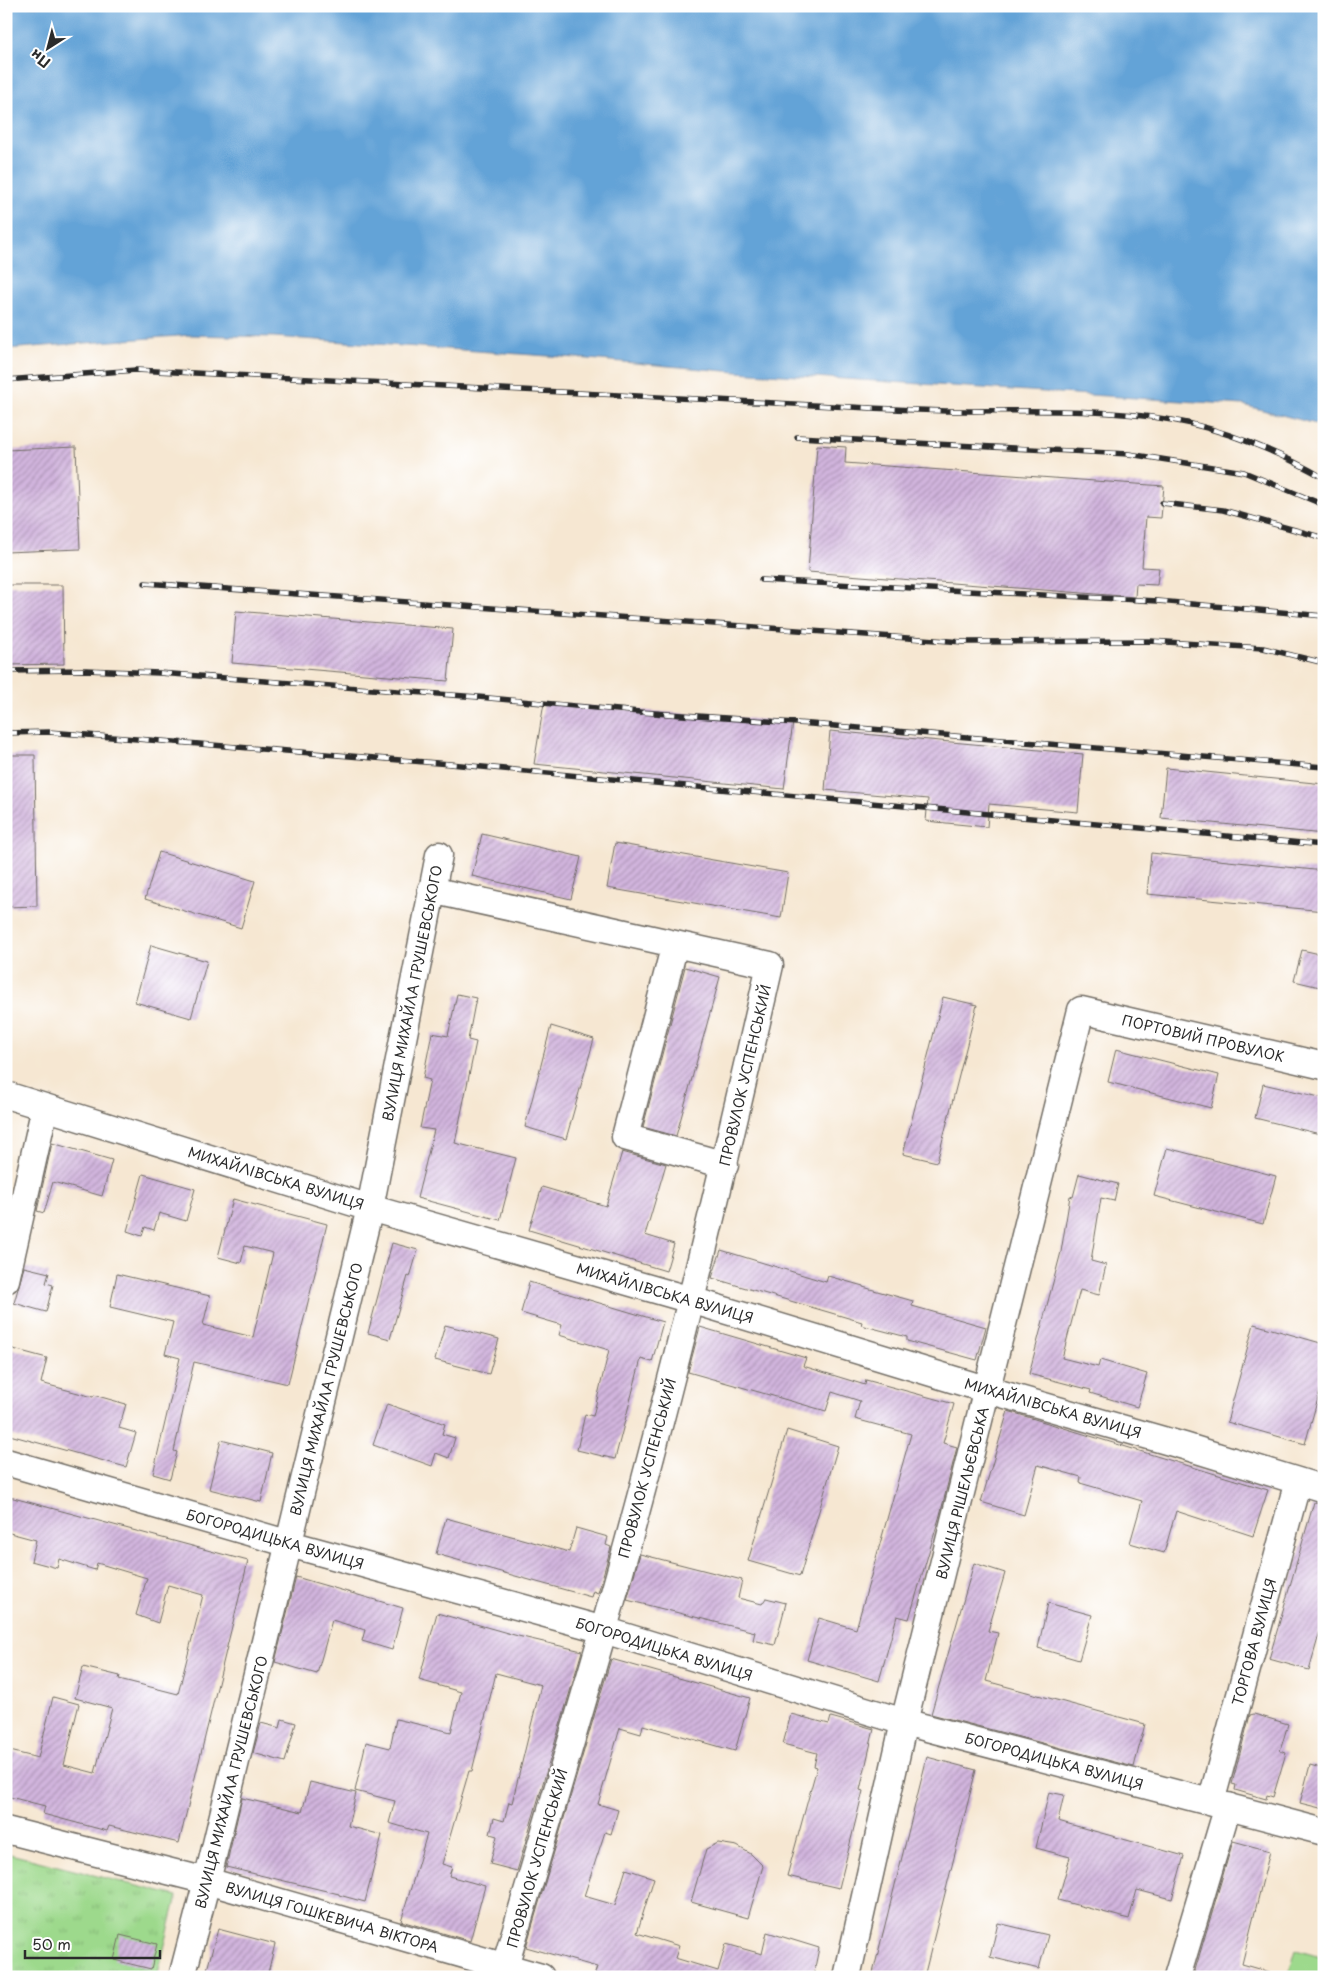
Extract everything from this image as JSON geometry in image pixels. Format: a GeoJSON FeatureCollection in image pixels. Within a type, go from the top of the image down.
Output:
{"type":"FeatureCollection","features":[{"type":"Feature","properties":{"kind":"street","name":"ВУЛИЦЯ МИХАЙЛА ГРУШЕВСЬКОГО"},"geometry":{"type":"LineString","coordinates":[[182,1977],[370,1208],[438,855]]}},
{"type":"Feature","properties":{"kind":"street"},"geometry":{"type":"LineString","coordinates":[[431,890],[675,944],[625,1137],[725,1165]]}},
{"type":"Feature","properties":{"kind":"street","name":"ПРОВУЛОК УСПЕНСЬКИЙ"},"geometry":{"type":"LineString","coordinates":[[505,1966],[604,1630],[725,1165],[770,965],[675,944]]}},
{"type":"Feature","properties":{"kind":"street","name":"ПОРТОВИЙ ПРОВУЛОК"},"geometry":{"type":"LineString","coordinates":[[1081,1010],[1324,1066]]}},
{"type":"Feature","properties":{"kind":"street","name":"ВУЛИЦЯ РІШЕЛЬЄВСЬКА"},"geometry":{"type":"LineString","coordinates":[[847,1977],[904,1722],[1081,1010]]}},
{"type":"Feature","properties":{"kind":"street","name":"МИХАЙЛІВСЬКА ВУЛИЦЯ"},"geometry":{"type":"LineString","coordinates":[[6,1095],[370,1208],[691,1300],[1324,1489]]}},
{"type":"Feature","properties":{"kind":"street"},"geometry":{"type":"LineString","coordinates":[[6,1280],[45,1107]]}},
{"type":"Feature","properties":{"kind":"street","name":"БОГОРОДИЦЬКА ВУЛИЦЯ"},"geometry":{"type":"LineString","coordinates":[[6,1462],[289,1544],[604,1630],[904,1722],[1324,1832]]}},
{"type":"Feature","properties":{"kind":"street","name":"ТОРГОВА ВУЛИЦЯ"},"geometry":{"type":"LineString","coordinates":[[1177,1977],[1298,1482]]}},
{"type":"Feature","properties":{"kind":"street","name":"ВУЛИЦЯ ГОШКЕВИЧА ВІКТОРА"},"geometry":{"type":"LineString","coordinates":[[6,1830],[207,1881],[541,1977]]}},
{"type":"Feature","properties":{"kind":"green space"},"geometry":{"type":"Polygon","coordinates":[[[6,1853],[177,1896],[157,1977],[6,1977],[6,1853]]]}},
{"type":"Feature","properties":{"kind":"green space"},"geometry":{"type":"Polygon","coordinates":[[[1296,1950],[1324,1958],[1324,1977],[1288,1977],[1296,1950]]]}},
{"type":"Feature","properties":{"kind":"water"},"geometry":{"type":"Polygon","coordinates":[[[6,6],[1324,6],[1324,426],[1243,405],[737,372],[577,358],[274,337],[191,335],[6,349],[6,6]]]}},
{"type":"Feature","properties":{"kind":"building"},"geometry":{"type":"Polygon","coordinates":[[[817,445],[846,447],[845,463],[1164,486],[1161,518],[1146,517],[1142,567],[1159,568],[1157,585],[1136,584],[1135,597],[808,572],[817,445]]]}},
{"type":"Feature","properties":{"kind":"building"},"geometry":{"type":"Polygon","coordinates":[[[76,447],[80,549],[6,552],[6,450],[76,447]]]}},
{"type":"Feature","properties":{"kind":"building"},"geometry":{"type":"Polygon","coordinates":[[[6,585],[63,585],[64,664],[6,665],[6,585]]]}},
{"type":"Feature","properties":{"kind":"building"},"geometry":{"type":"Polygon","coordinates":[[[236,611],[453,629],[448,681],[232,663],[236,611]]]}},
{"type":"Feature","properties":{"kind":"building"},"geometry":{"type":"Polygon","coordinates":[[[544,703],[793,722],[784,789],[534,764],[544,703]]]}},
{"type":"Feature","properties":{"kind":"building"},"geometry":{"type":"Polygon","coordinates":[[[830,731],[1083,754],[1078,812],[989,804],[987,827],[926,821],[928,799],[825,790],[830,731]]]}},
{"type":"Feature","properties":{"kind":"building"},"geometry":{"type":"Polygon","coordinates":[[[6,755],[35,755],[37,906],[6,907],[6,755]]]}},
{"type":"Feature","properties":{"kind":"building"},"geometry":{"type":"Polygon","coordinates":[[[1166,768],[1324,784],[1324,834],[1161,818],[1166,768]]]}},
{"type":"Feature","properties":{"kind":"building"},"geometry":{"type":"Polygon","coordinates":[[[482,834],[581,857],[571,899],[472,876],[482,834]]]}},
{"type":"Feature","properties":{"kind":"building"},"geometry":{"type":"Polygon","coordinates":[[[615,843],[788,873],[781,918],[607,888],[615,843]]]}},
{"type":"Feature","properties":{"kind":"building"},"geometry":{"type":"Polygon","coordinates":[[[159,852],[255,881],[241,928],[145,899],[159,852]]]}},
{"type":"Feature","properties":{"kind":"building"},"geometry":{"type":"Polygon","coordinates":[[[1151,853],[1324,871],[1324,911],[1147,894],[1151,853]]]}},
{"type":"Feature","properties":{"kind":"building"},"geometry":{"type":"Polygon","coordinates":[[[151,945],[207,961],[191,1018],[135,1002],[151,945]]]}},
{"type":"Feature","properties":{"kind":"building"},"geometry":{"type":"Polygon","coordinates":[[[1302,950],[1324,955],[1324,988],[1294,981],[1302,950]]]}},
{"type":"Feature","properties":{"kind":"building"},"geometry":{"type":"Polygon","coordinates":[[[685,967],[720,977],[676,1136],[643,1127],[685,967]]]}},
{"type":"Feature","properties":{"kind":"building"},"geometry":{"type":"Polygon","coordinates":[[[457,994],[476,998],[468,1040],[476,1042],[455,1143],[516,1158],[500,1220],[417,1198],[434,1130],[420,1128],[430,1080],[423,1078],[432,1033],[448,1036],[457,994]]]}},
{"type":"Feature","properties":{"kind":"building"},"geometry":{"type":"Polygon","coordinates":[[[943,997],[977,1005],[937,1162],[903,1154],[943,997]]]}},
{"type":"Feature","properties":{"kind":"building"},"geometry":{"type":"Polygon","coordinates":[[[551,1026],[594,1039],[566,1139],[525,1127],[551,1026]]]}},
{"type":"Feature","properties":{"kind":"building"},"geometry":{"type":"Polygon","coordinates":[[[1116,1049],[1219,1075],[1211,1108],[1108,1082],[1116,1049]]]}},
{"type":"Feature","properties":{"kind":"building"},"geometry":{"type":"Polygon","coordinates":[[[1263,1084],[1324,1098],[1324,1135],[1255,1118],[1263,1084]]]}},
{"type":"Feature","properties":{"kind":"building"},"geometry":{"type":"Polygon","coordinates":[[[52,1143],[112,1160],[102,1196],[53,1182],[44,1213],[37,1211],[52,1143]]]}},
{"type":"Feature","properties":{"kind":"building"},"geometry":{"type":"Polygon","coordinates":[[[1167,1148],[1276,1176],[1263,1224],[1154,1196],[1167,1148]]]}},
{"type":"Feature","properties":{"kind":"building"},"geometry":{"type":"Polygon","coordinates":[[[622,1152],[666,1164],[645,1235],[674,1244],[666,1271],[529,1230],[542,1187],[606,1206],[622,1152]]]}},
{"type":"Feature","properties":{"kind":"building"},"geometry":{"type":"Polygon","coordinates":[[[143,1174],[195,1189],[186,1221],[159,1213],[154,1230],[145,1227],[142,1236],[127,1231],[143,1174]]]}},
{"type":"Feature","properties":{"kind":"building"},"geometry":{"type":"Polygon","coordinates":[[[1079,1174],[1118,1184],[1114,1201],[1101,1198],[1091,1261],[1106,1265],[1099,1295],[1080,1290],[1062,1358],[1098,1367],[1100,1360],[1147,1374],[1137,1407],[1090,1393],[1091,1390],[1029,1374],[1061,1252],[1070,1196],[1073,1197],[1079,1174]]]}},
{"type":"Feature","properties":{"kind":"building"},"geometry":{"type":"Polygon","coordinates":[[[233,1199],[327,1224],[288,1384],[194,1362],[174,1451],[177,1452],[170,1479],[153,1474],[180,1358],[165,1354],[173,1322],[110,1307],[117,1274],[210,1296],[203,1325],[253,1337],[273,1253],[245,1246],[241,1263],[218,1257],[233,1199]]]}},
{"type":"Feature","properties":{"kind":"building"},"geometry":{"type":"Polygon","coordinates":[[[392,1243],[418,1250],[410,1277],[408,1276],[390,1339],[368,1333],[392,1243]]]}},
{"type":"Feature","properties":{"kind":"building"},"geometry":{"type":"Polygon","coordinates":[[[721,1250],[826,1282],[828,1276],[863,1286],[913,1301],[912,1306],[986,1327],[977,1360],[907,1341],[907,1337],[861,1325],[862,1322],[712,1278],[721,1250]]]}},
{"type":"Feature","properties":{"kind":"building"},"geometry":{"type":"Polygon","coordinates":[[[24,1267],[49,1273],[46,1283],[53,1285],[46,1312],[14,1303],[24,1267]]]}},
{"type":"Feature","properties":{"kind":"building"},"geometry":{"type":"Polygon","coordinates":[[[529,1282],[663,1322],[652,1362],[641,1359],[615,1459],[577,1450],[585,1414],[593,1416],[609,1350],[559,1335],[562,1325],[521,1313],[529,1282]]]}},
{"type":"Feature","properties":{"kind":"building"},"geometry":{"type":"Polygon","coordinates":[[[1254,1324],[1324,1344],[1324,1377],[1305,1444],[1227,1422],[1254,1324]]]}},
{"type":"Feature","properties":{"kind":"building"},"geometry":{"type":"Polygon","coordinates":[[[445,1325],[499,1339],[489,1374],[435,1360],[445,1325]]]}},
{"type":"Feature","properties":{"kind":"building"},"geometry":{"type":"Polygon","coordinates":[[[700,1327],[806,1358],[803,1366],[865,1385],[866,1380],[954,1404],[943,1443],[957,1447],[940,1515],[909,1619],[897,1616],[879,1681],[807,1660],[819,1618],[856,1629],[911,1434],[855,1419],[860,1401],[832,1392],[826,1411],[688,1372],[700,1327]]]}},
{"type":"Feature","properties":{"kind":"building"},"geometry":{"type":"Polygon","coordinates":[[[6,1347],[47,1358],[41,1383],[126,1404],[119,1428],[136,1433],[126,1467],[6,1434],[6,1347]]]}},
{"type":"Feature","properties":{"kind":"building"},"geometry":{"type":"Polygon","coordinates":[[[387,1404],[445,1424],[442,1434],[455,1438],[449,1458],[436,1453],[432,1466],[373,1445],[387,1404]]]}},
{"type":"Feature","properties":{"kind":"building"},"geometry":{"type":"Polygon","coordinates":[[[1008,1411],[1268,1490],[1253,1536],[1176,1511],[1164,1553],[1130,1543],[1142,1501],[1080,1483],[1081,1477],[1038,1465],[1024,1515],[981,1502],[1008,1411]]]}},
{"type":"Feature","properties":{"kind":"building"},"geometry":{"type":"Polygon","coordinates":[[[787,1430],[838,1446],[800,1576],[748,1561],[787,1430]]]}},
{"type":"Feature","properties":{"kind":"building"},"geometry":{"type":"Polygon","coordinates":[[[221,1440],[272,1453],[261,1502],[209,1489],[221,1440]]]}},
{"type":"Feature","properties":{"kind":"building"},"geometry":{"type":"Polygon","coordinates":[[[6,1496],[248,1561],[179,1843],[109,1826],[107,1831],[43,1814],[45,1806],[6,1796],[6,1750],[38,1758],[53,1697],[79,1704],[64,1765],[95,1773],[112,1708],[75,1698],[83,1667],[120,1676],[119,1679],[178,1694],[203,1595],[168,1585],[158,1623],[136,1615],[147,1578],[97,1563],[95,1570],[59,1559],[57,1568],[31,1561],[36,1540],[6,1532],[6,1496]]]}},
{"type":"Feature","properties":{"kind":"building"},"geometry":{"type":"Polygon","coordinates":[[[1314,1502],[1324,1504],[1324,1617],[1309,1670],[1269,1659],[1314,1502]]]}},
{"type":"Feature","properties":{"kind":"building"},"geometry":{"type":"Polygon","coordinates":[[[446,1518],[569,1552],[576,1528],[608,1537],[606,1545],[611,1547],[598,1593],[593,1591],[591,1597],[436,1554],[446,1518]]]}},
{"type":"Feature","properties":{"kind":"building"},"geometry":{"type":"Polygon","coordinates":[[[640,1554],[742,1580],[738,1598],[762,1604],[766,1598],[786,1603],[775,1645],[753,1640],[755,1632],[627,1600],[640,1554]]]}},
{"type":"Feature","properties":{"kind":"building"},"geometry":{"type":"Polygon","coordinates":[[[974,1563],[1005,1573],[988,1631],[998,1633],[986,1681],[1145,1724],[1134,1767],[931,1714],[974,1563]]]}},
{"type":"Feature","properties":{"kind":"building"},"geometry":{"type":"Polygon","coordinates":[[[296,1577],[403,1608],[392,1650],[362,1641],[365,1630],[332,1620],[317,1674],[275,1662],[296,1577]]]}},
{"type":"Feature","properties":{"kind":"building"},"geometry":{"type":"Polygon","coordinates":[[[1048,1603],[1092,1615],[1079,1660],[1038,1648],[1048,1603]]]}},
{"type":"Feature","properties":{"kind":"building"},"geometry":{"type":"Polygon","coordinates":[[[437,1613],[518,1636],[582,1651],[517,1871],[490,1864],[497,1836],[490,1834],[494,1818],[504,1821],[509,1802],[512,1803],[541,1685],[496,1673],[472,1771],[469,1771],[442,1864],[452,1867],[449,1876],[485,1886],[470,1941],[401,1921],[427,1834],[389,1823],[395,1801],[355,1791],[366,1742],[390,1748],[396,1719],[451,1732],[461,1692],[419,1680],[437,1613]]]}},
{"type":"Feature","properties":{"kind":"building"},"geometry":{"type":"Polygon","coordinates":[[[611,1659],[750,1698],[735,1751],[643,1725],[641,1734],[620,1728],[598,1804],[618,1810],[611,1834],[605,1832],[584,1896],[615,1905],[626,1869],[654,1878],[637,1933],[679,1946],[675,1958],[718,1971],[726,1944],[762,1954],[767,1932],[819,1948],[813,1977],[607,1977],[595,1973],[597,1967],[526,1947],[611,1659]]]}},
{"type":"Feature","properties":{"kind":"building"},"geometry":{"type":"Polygon","coordinates":[[[791,1714],[829,1724],[831,1717],[874,1729],[860,1790],[863,1791],[839,1888],[787,1876],[817,1767],[814,1766],[817,1753],[783,1744],[791,1714]]]}},
{"type":"Feature","properties":{"kind":"building"},"geometry":{"type":"Polygon","coordinates":[[[1254,1714],[1288,1724],[1280,1751],[1286,1753],[1273,1797],[1267,1795],[1266,1799],[1235,1790],[1236,1785],[1232,1784],[1250,1715],[1254,1714]]]}},
{"type":"Feature","properties":{"kind":"building"},"geometry":{"type":"Polygon","coordinates":[[[282,1719],[296,1723],[285,1762],[253,1753],[261,1723],[280,1728],[282,1719]]]}},
{"type":"Feature","properties":{"kind":"building"},"geometry":{"type":"Polygon","coordinates":[[[927,1757],[976,1770],[924,1977],[872,1977],[927,1757]]]}},
{"type":"Feature","properties":{"kind":"building"},"geometry":{"type":"Polygon","coordinates":[[[1310,1765],[1324,1769],[1324,1809],[1300,1803],[1310,1765]]]}},
{"type":"Feature","properties":{"kind":"building"},"geometry":{"type":"Polygon","coordinates":[[[310,1782],[356,1793],[348,1826],[382,1835],[365,1902],[226,1867],[242,1798],[302,1812],[310,1782]]]}},
{"type":"Feature","properties":{"kind":"building"},"geometry":{"type":"Polygon","coordinates":[[[1049,1792],[1064,1795],[1058,1821],[1184,1856],[1172,1899],[1137,1890],[1129,1919],[1058,1900],[1070,1857],[1036,1848],[1049,1792]]]}},
{"type":"Feature","properties":{"kind":"building"},"geometry":{"type":"Polygon","coordinates":[[[1233,1841],[1270,1851],[1242,1964],[1270,1972],[1270,1977],[1193,1977],[1233,1841]]]}},
{"type":"Feature","properties":{"kind":"building"},"geometry":{"type":"Polygon","coordinates":[[[718,1843],[737,1846],[751,1854],[763,1866],[748,1918],[691,1902],[706,1849],[718,1843]]]}},
{"type":"Feature","properties":{"kind":"building"},"geometry":{"type":"Polygon","coordinates":[[[998,1923],[1048,1935],[1039,1969],[990,1957],[998,1923]]]}},
{"type":"Feature","properties":{"kind":"building"},"geometry":{"type":"Polygon","coordinates":[[[218,1929],[275,1944],[267,1977],[205,1977],[218,1929]]]}},
{"type":"Feature","properties":{"kind":"building"},"geometry":{"type":"Polygon","coordinates":[[[120,1935],[157,1944],[151,1969],[114,1960],[120,1935]]]}},
{"type":"Feature","properties":{"kind":"railway"},"geometry":{"type":"LineString","coordinates":[[6,380],[136,370],[870,408],[946,411],[1065,411],[1119,414],[1172,420],[1230,435],[1270,451],[1324,478]]}},
{"type":"Feature","properties":{"kind":"railway"},"geometry":{"type":"LineString","coordinates":[[797,437],[1129,454],[1244,472],[1324,505]]}},
{"type":"Feature","properties":{"kind":"railway"},"geometry":{"type":"LineString","coordinates":[[1162,503],[1223,510],[1324,538]]}},
{"type":"Feature","properties":{"kind":"railway"},"geometry":{"type":"LineString","coordinates":[[761,580],[1158,601],[1324,616]]}},
{"type":"Feature","properties":{"kind":"railway"},"geometry":{"type":"LineString","coordinates":[[145,583],[963,642],[1150,641],[1263,648],[1324,663]]}},
{"type":"Feature","properties":{"kind":"railway"},"geometry":{"type":"LineString","coordinates":[[6,671],[86,670],[159,673],[478,697],[640,712],[811,724],[1324,767]]}},
{"type":"Feature","properties":{"kind":"railway"},"geometry":{"type":"LineString","coordinates":[[6,733],[49,732],[450,764],[1324,845]]}}]}
